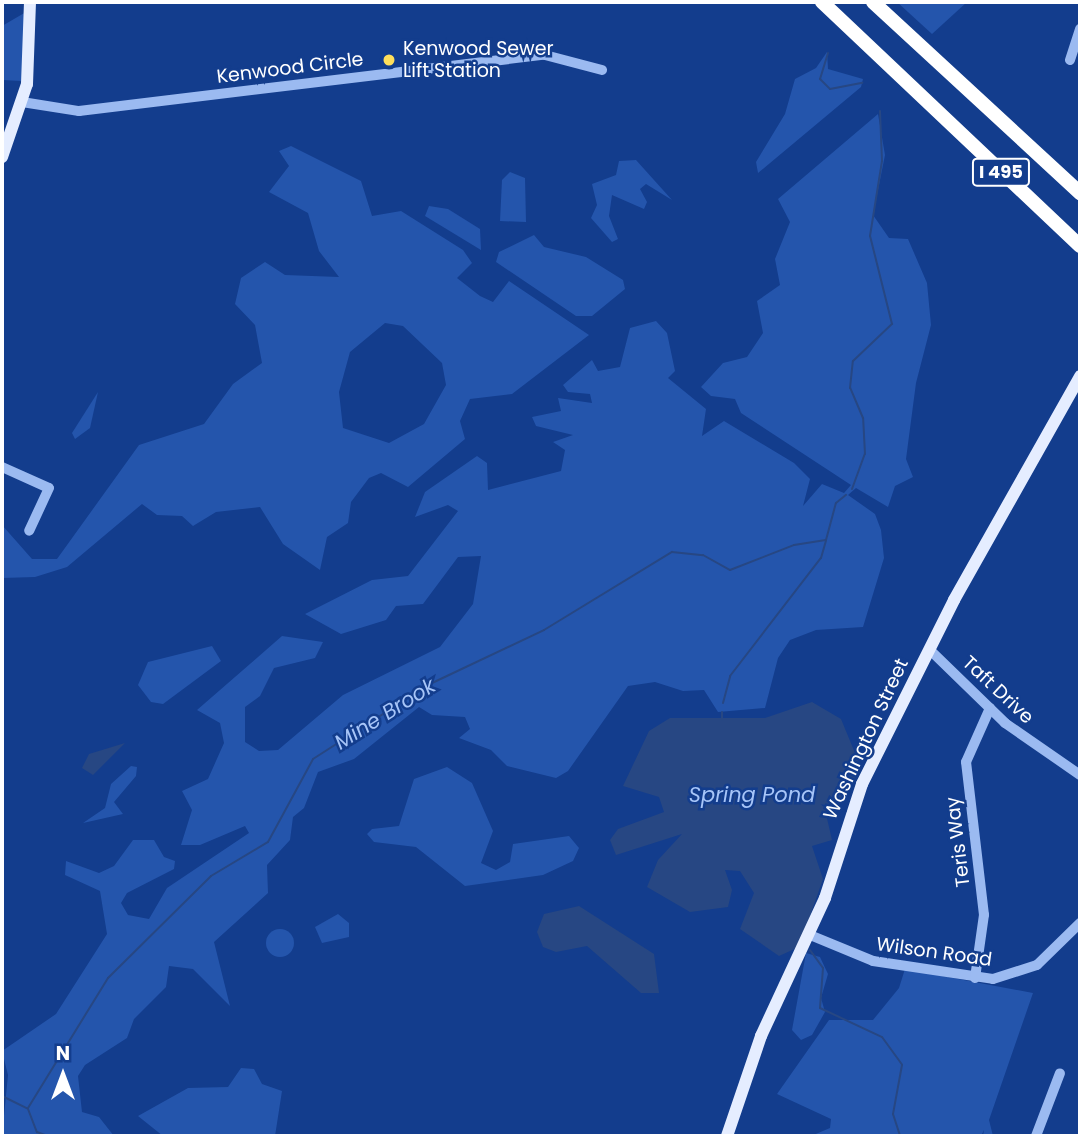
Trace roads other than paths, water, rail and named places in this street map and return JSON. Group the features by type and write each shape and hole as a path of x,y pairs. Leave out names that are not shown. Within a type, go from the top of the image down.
{"highway":[{"name":"I 495","path":"822,2 1080,246"},
{"name":"I 495","path":"873,2 1080,193"}],"main road":[{"path":"2,157 22,102 32,51 30,2"},
{"name":"Washington Street","path":"727,1136 761,1036 810,934 857,794 930,650 1080,376"}],"street":[{"path":"1070,60 1080,29"},
{"name":"Kenwood Circle","path":"22,102 79,111 551,55 602,70"},
{"path":"2,467 48,488 29,531"},
{"name":"Taft Drive","path":"930,650 990,708 1080,775"},
{"name":"Teris Way","path":"975,978 984,915 966,762 990,708"},
{"name":"Wilson Road","path":"810,934 864,959 975,978 1030,969 1080,923"},
{"path":"1036,1136 1060,1073"}],"water":[{"name":"Spring Pond","path":"812,702 841,719 860,765 851,788 826,814 832,840 812,846 823,879 799,947 779,956 740,929 754,893 740,871 725,870 732,890 728,907 690,912 647,887 658,860 682,834 616,855 610,840 618,829 664,812 659,797 623,786 649,731 670,718 765,718"},
{"path":"125,743 93,775 82,768 89,754"},
{"path":"579,906 654,954 659,993 641,993 587,946 556,952 543,947 537,932 544,914"}],"waterway":[{"name":"Mine Brook","path":"828,53 820,79 830,89 862,83"},
{"name":"Mine Brook","path":"852,489 865,454 863,418 850,388 853,361 892,324 870,236 882,161 880,111"},
{"name":"Mine Brook","path":"28,1108 108,978 211,876 268,842 313,759 430,684 544,630 672,552 703,555 730,570 794,545 826,540 836,503 846,495"},
{"path":"723,703 730,676 821,558 826,541"},
{"path":"722,712 722,720"},
{"path":"810,950 823,968 820,1008 882,1037 902,1065 893,1114 900,1136"},
{"path":"2,1096 27,1108"},
{"path":"28,1109 37,1132 48,1136"}],"place":[{"name":"Kenwood Sewer Lift Station","path":"389,60"}]}
